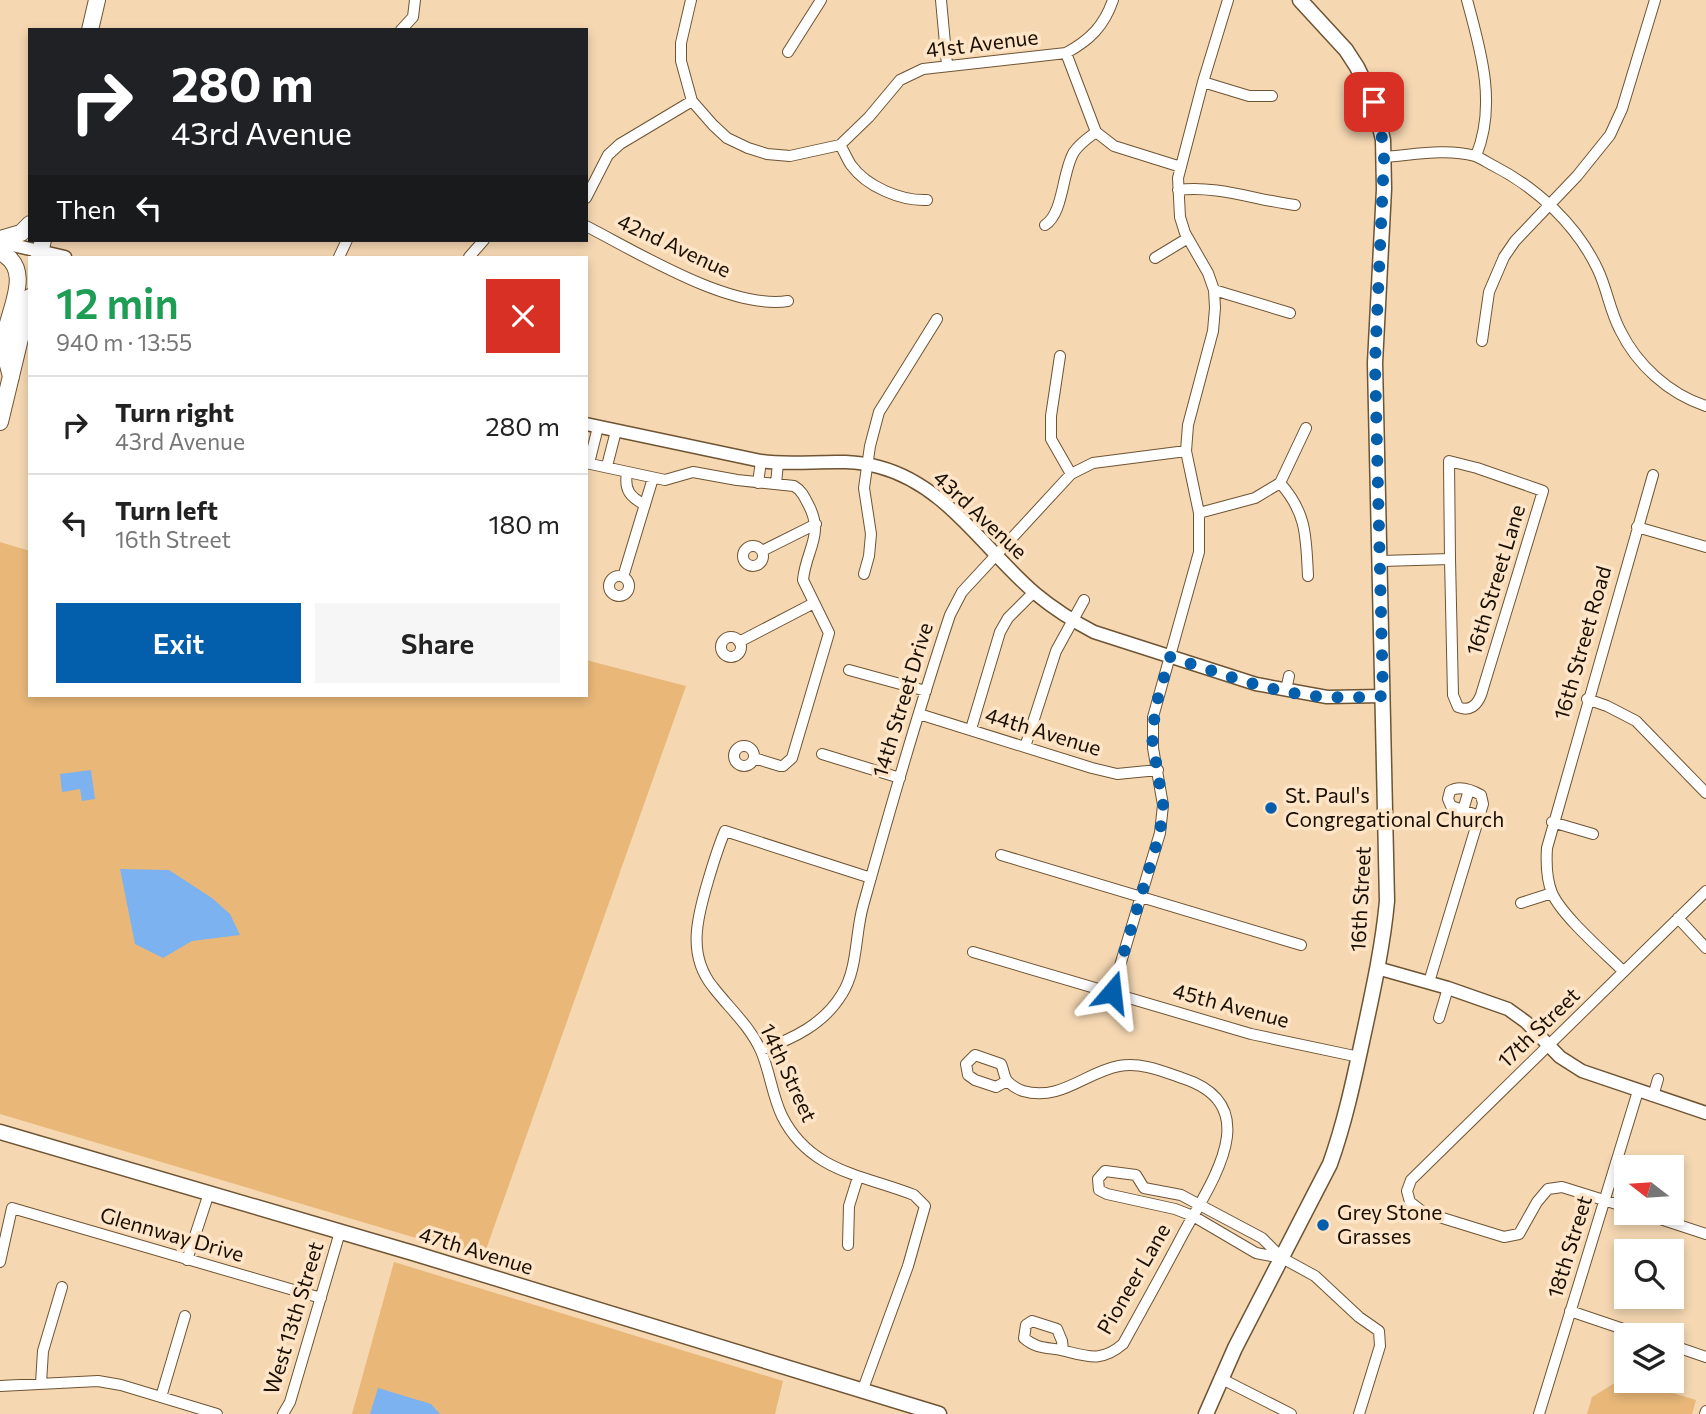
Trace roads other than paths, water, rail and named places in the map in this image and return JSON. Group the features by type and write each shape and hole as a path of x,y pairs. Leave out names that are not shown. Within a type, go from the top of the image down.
{"main road":[{"path":"90,28 97,0"},
{"name":"16th Street","path":"1206,1414 1220,1378 1330,1164 1339,1139 1377,968 1387,901 1375,363 1384,158 1380,120 1362,75 1346,50 1300,0"},
{"path":"0,241 21,233 28,226"},
{"path":"0,252 10,258 19,272 4,344 11,377"},
{"path":"0,422 28,306"},
{"name":"47th Avenue","path":"0,1132 939,1414"}],"street":[{"path":"403,28 413,16 415,0"},
{"path":"691,0 685,20 681,61 692,101 727,138 767,154 790,156 840,145 852,166 876,186 917,200 927,200"},
{"path":"788,52 821,0"},
{"path":"941,0 947,65"},
{"path":"1066,53 1085,43 1099,29 1113,0"},
{"path":"1112,992 1160,833 1163,815 1152,738 1153,717 1199,552 1199,513 1186,452 1188,425 1213,331 1214,290 1180,217 1178,190 1181,167 1203,82 1228,0"},
{"path":"1467,0 1481,51 1486,86 1487,106 1481,144 1476,156"},
{"path":"1482,341 1489,292 1504,257 1515,241 1594,156 1610,135 1622,109 1655,0"},
{"name":"41st Avenue","path":"840,145 869,117 900,80 923,69 1066,53 1096,132"},
{"path":"1203,82 1249,96 1272,96"},
{"path":"588,194 608,155 620,144 692,101"},
{"path":"1045,225 1055,214 1072,155 1096,132 1114,146 1181,167"},
{"path":"1384,158 1446,153 1476,156 1517,178 1550,205 1577,235 1597,267 1621,332 1641,363 1666,386 1706,406"},
{"path":"1178,190 1213,190 1295,205"},
{"name":"42nd Avenue","path":"588,227 705,284 764,302 788,301"},
{"path":"1154,258 1188,238"},
{"path":"0,241 62,256"},
{"path":"470,256 482,242"},
{"path":"1214,290 1290,313"},
{"path":"864,573 871,547 864,488 866,464 879,412 937,319"},
{"path":"1059,356 1051,416 1051,439 1071,474"},
{"path":"592,426 588,463 665,480 693,472 798,488 813,514 816,524 815,538 803,580 829,633 792,758 780,766 754,758"},
{"name":"43rd Avenue","path":"592,426 761,461 851,462 893,471 930,489 1034,592 1072,621 1117,641 1256,684 1327,697 1383,696"},
{"path":"1199,513 1255,498 1280,483 1306,428"},
{"path":"607,466 616,431"},
{"name":"14th Street Drive","path":"761,1050 803,1032 823,1018 844,993 851,971 861,912 900,778 950,615 962,592 1071,474 1093,463 1186,452"},
{"path":"758,483 761,461"},
{"name":"16th Street Lane","path":"1449,461 1543,491 1481,695 1478,703 1468,709 1458,707 1453,695 1450,559 1449,461"},
{"path":"776,484 778,463"},
{"path":"627,473 628,491 634,500 645,505"},
{"name":"16th Street Road","path":"1623,971 1561,907 1552,892 1546,867 1547,848 1552,822 1653,475"},
{"path":"623,577 653,478"},
{"path":"1280,483 1298,506 1303,520 1308,576"},
{"path":"762,551 816,524"},
{"path":"1637,527 1706,547"},
{"path":"1381,561 1450,559"},
{"path":"971,729 1000,632 1008,618 1034,592"},
{"path":"1025,747 1055,652 1084,600"},
{"path":"739,642 814,603"},
{"path":"849,670 926,691"},
{"path":"1286,690 1289,676"},
{"path":"1587,699 1636,721 1706,793"},
{"name":"44th Avenue","path":"919,714 1117,774 1158,770"},
{"path":"822,754 900,778"},
{"path":"1429,982 1479,816 1483,799 1478,793 1457,787 1449,795 1451,806 1479,816"},
{"path":"1463,810 1469,790"},
{"path":"1552,822 1593,834"},
{"name":"14th Street","path":"863,1389 908,1266 925,1206 914,1195 826,1164 789,1129 774,1098 761,1050 701,968 696,947 696,927 724,831 871,878"},
{"path":"1001,855 1301,945"},
{"name":"17th Street","path":"1604,1200 1562,1187 1548,1189 1537,1202 1519,1234 1504,1237 1423,1212 1410,1202 1407,1191 1411,1180 1706,891"},
{"path":"1521,903 1552,892"},
{"path":"1678,918 1706,948"},
{"name":"45th Avenue","path":"973,953 1251,1034 1359,1057"},
{"path":"1377,968 1429,982 1508,1009 1526,1022 1565,1062 1582,1071 1706,1113"},
{"path":"1439,1018 1448,988"},
{"name":"Pioneer Lane","path":"1007,1081 1030,1093 1051,1092 1063,1090 1117,1066 1133,1064 1198,1083 1220,1103 1228,1126 1226,1149 1199,1206 1123,1344 1105,1355 1096,1357 1082,1357 1062,1350"},
{"path":"1653,1096 1658,1079"},
{"name":"18th Street","path":"1539,1414 1638,1091"},
{"path":"1141,1202 1144,1188 1136,1175 1105,1171 1098,1179 1099,1190 1107,1194 1141,1202 1175,1209 1193,1216 1256,1253 1282,1258"},
{"path":"848,1245 849,1206 858,1177"},
{"path":"1144,1188 1181,1195 1262,1238 1282,1258 1315,1276 1359,1317 1379,1331 1380,1346 1359,1414"},
{"path":"187,1260 209,1193"},
{"path":"1604,1200 1614,1203"},
{"name":"Glennway Drive","path":"0,1262 12,1208 321,1298"},
{"path":"1679,1225 1706,1234"},
{"name":"West 13th Street","path":"283,1414 290,1402 340,1232"},
{"path":"41,1383 43,1351 62,1287"},
{"path":"1570,1311 1614,1326"},
{"path":"161,1397 185,1316"},
{"path":"1684,1349 1706,1357"},
{"path":"1220,1378 1291,1414"},
{"path":"0,1386 98,1381 217,1414"}],"water":[{"path":"91,770 95,799 82,801 80,789 62,792 60,774"},
{"path":"120,869 169,870 212,898 230,914 240,935 192,941 163,958 135,944"},
{"path":"378,1388 431,1404 440,1414 370,1414"}],"place":[{"name":"St. Paul's Congregational Church","path":"1271,808"},
{"name":"Grey Stone Grasses","path":"1323,1225"}]}
